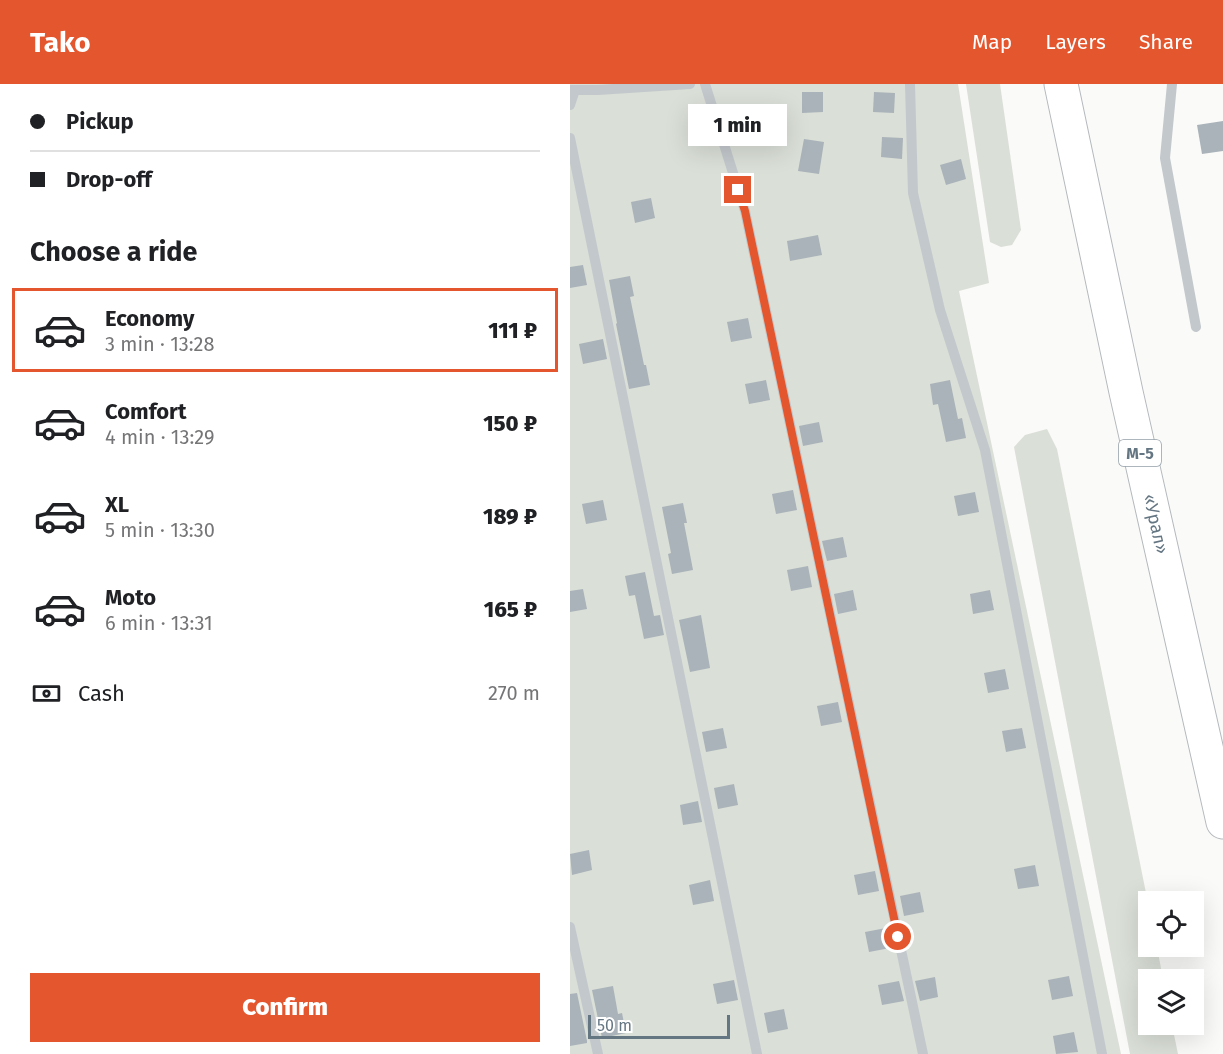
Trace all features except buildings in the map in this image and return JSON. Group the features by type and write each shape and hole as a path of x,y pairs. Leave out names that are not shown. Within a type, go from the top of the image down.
{"highway":[{"name":"«Урал»","path":"1061,84 1126,392 1223,822"},
{"name":"«Урал»","path":"1081,84 1144,387 1223,733"}],"lane":[{"path":"570,105 572,90 690,84"},
{"path":"705,84 745,211 923,1054"},
{"path":"910,84 913,193 940,310 985,450 1102,1054"},
{"path":"1172,84 1165,158 1196,327"},
{"path":"570,138 757,1054"},
{"path":"570,927 598,1054"}],"shaded area":[{"path":"570,84 958,84 989,283 959,291 1121,1054 570,1054"},
{"path":"966,84 1000,84 1021,230 1012,245 1001,247 990,242"},
{"path":"1047,429 1057,449 1146,891 1138,891 1138,957 1159,957 1161,969 1138,969 1138,1035 1174,1035 1178,1054 1130,1054 1014,447 1025,435"}],"route":[{"path":"738,190 745,211 898,937"}]}
